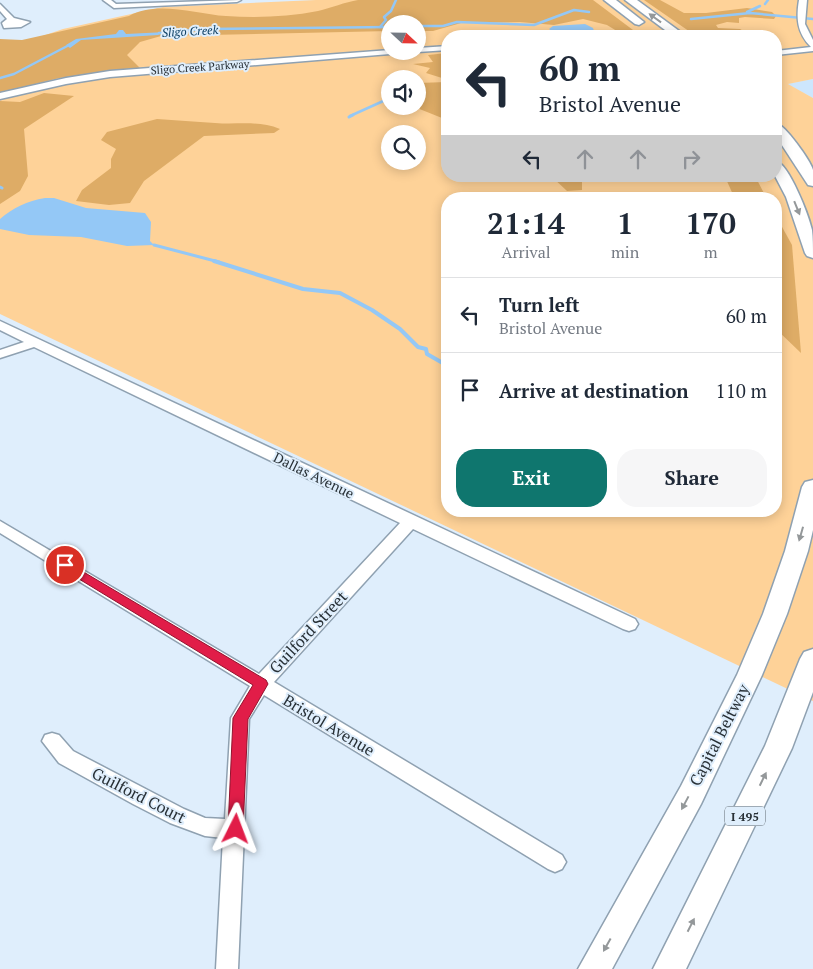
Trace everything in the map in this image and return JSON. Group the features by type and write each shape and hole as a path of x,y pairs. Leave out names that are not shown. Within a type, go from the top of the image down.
{"highway":[{"path":"609,0 649,30"},
{"path":"630,0 672,30"},
{"path":"782,134 792,147 813,182"},
{"path":"782,176 793,197 813,253"},
{"name":"Capital Beltway","path":"594,969 728,722 764,643 789,576 813,487"},
{"name":"I 495","path":"669,969 778,748 813,659"}],"street":[{"path":"107,0 122,14"},
{"path":"114,6 237,0"},
{"path":"803,0 801,17 804,33 813,45"},
{"path":"0,6 12,20"},
{"path":"426,49 441,48"},
{"path":"782,52 813,49"},
{"name":"Sligo Creek Parkway","path":"0,96 66,81 110,74 381,53"},
{"name":"Dallas Avenue","path":"0,324 630,624"},
{"path":"0,354 36,342"},
{"name":"Guilford Street","path":"227,969 236,829 240,718 261,684 411,521"},
{"name":"Bristol Avenue","path":"0,526 555,862"},
{"name":"Guilford Court","path":"52,741 66,757 176,816 205,827 236,829"}],"shaded area":[{"path":"316,0 813,0 813,79 788,84 813,98 813,701 0,314 0,48 13,46 63,29 163,7"},
{"path":"358,0 593,0 633,30 615,30 607,25 583,19 554,25 520,22 461,23 433,31 426,31 426,15 381,15 381,31 161,36 140,42 127,55 140,68 59,78 0,93 0,39 22,40 129,16 151,9 164,8 249,17 295,15"},
{"path":"644,0 660,0 684,13 706,13 747,8 772,12 776,16 774,19 745,17 739,18 739,23 727,22 716,25 718,28 742,30 687,30"},
{"path":"441,54 441,78 426,73 430,68 413,64 433,62 428,55"},
{"path":"813,79 813,98 787,84"},
{"path":"441,82 441,118 426,112 426,83"},
{"path":"44,93 74,96 24,129 28,176 20,191 0,204 0,101 20,102"},
{"path":"157,119 256,124 280,129 274,133 204,136 144,181 130,203 109,205 76,201 82,190 111,168 111,159 116,149 101,140 107,132"},
{"path":"557,182 582,182 582,190 567,191"},
{"path":"727,182 758,182 763,192 732,192"},
{"path":"782,227 792,245 801,353 782,335"}],"water":[{"path":"585,24 594,30 549,29 553,26"},
{"path":"119,30 123,30 126,34 166,32 158,35 81,40 70,48 66,45 76,39 116,34"},
{"path":"45,198 54,198 86,208 145,213 151,222 150,241 154,245 127,246 81,237 29,235 0,229 0,219 10,212 26,203"}],"waterway":[{"path":"380,27 386,20 384,17 391,11 396,0"},
{"path":"765,4 768,0"},
{"path":"747,12 760,6"},
{"name":"Sligo Creek","path":"426,26 443,26 457,22 534,25 574,10 589,12"},
{"path":"691,19 750,13 813,19"},
{"name":"Sligo Creek","path":"159,33 204,29 381,27"},
{"name":"Sligo Creek","path":"0,78 14,74 73,43"},
{"path":"350,116 381,102"},
{"path":"349,117 353,115"},
{"path":"154,245 219,262"},
{"path":"214,261 303,289 340,293 372,310 400,329 418,347 426,349 427,354 441,362"}],"route":[{"path":"65,565 261,684 240,718 236,829"}]}
